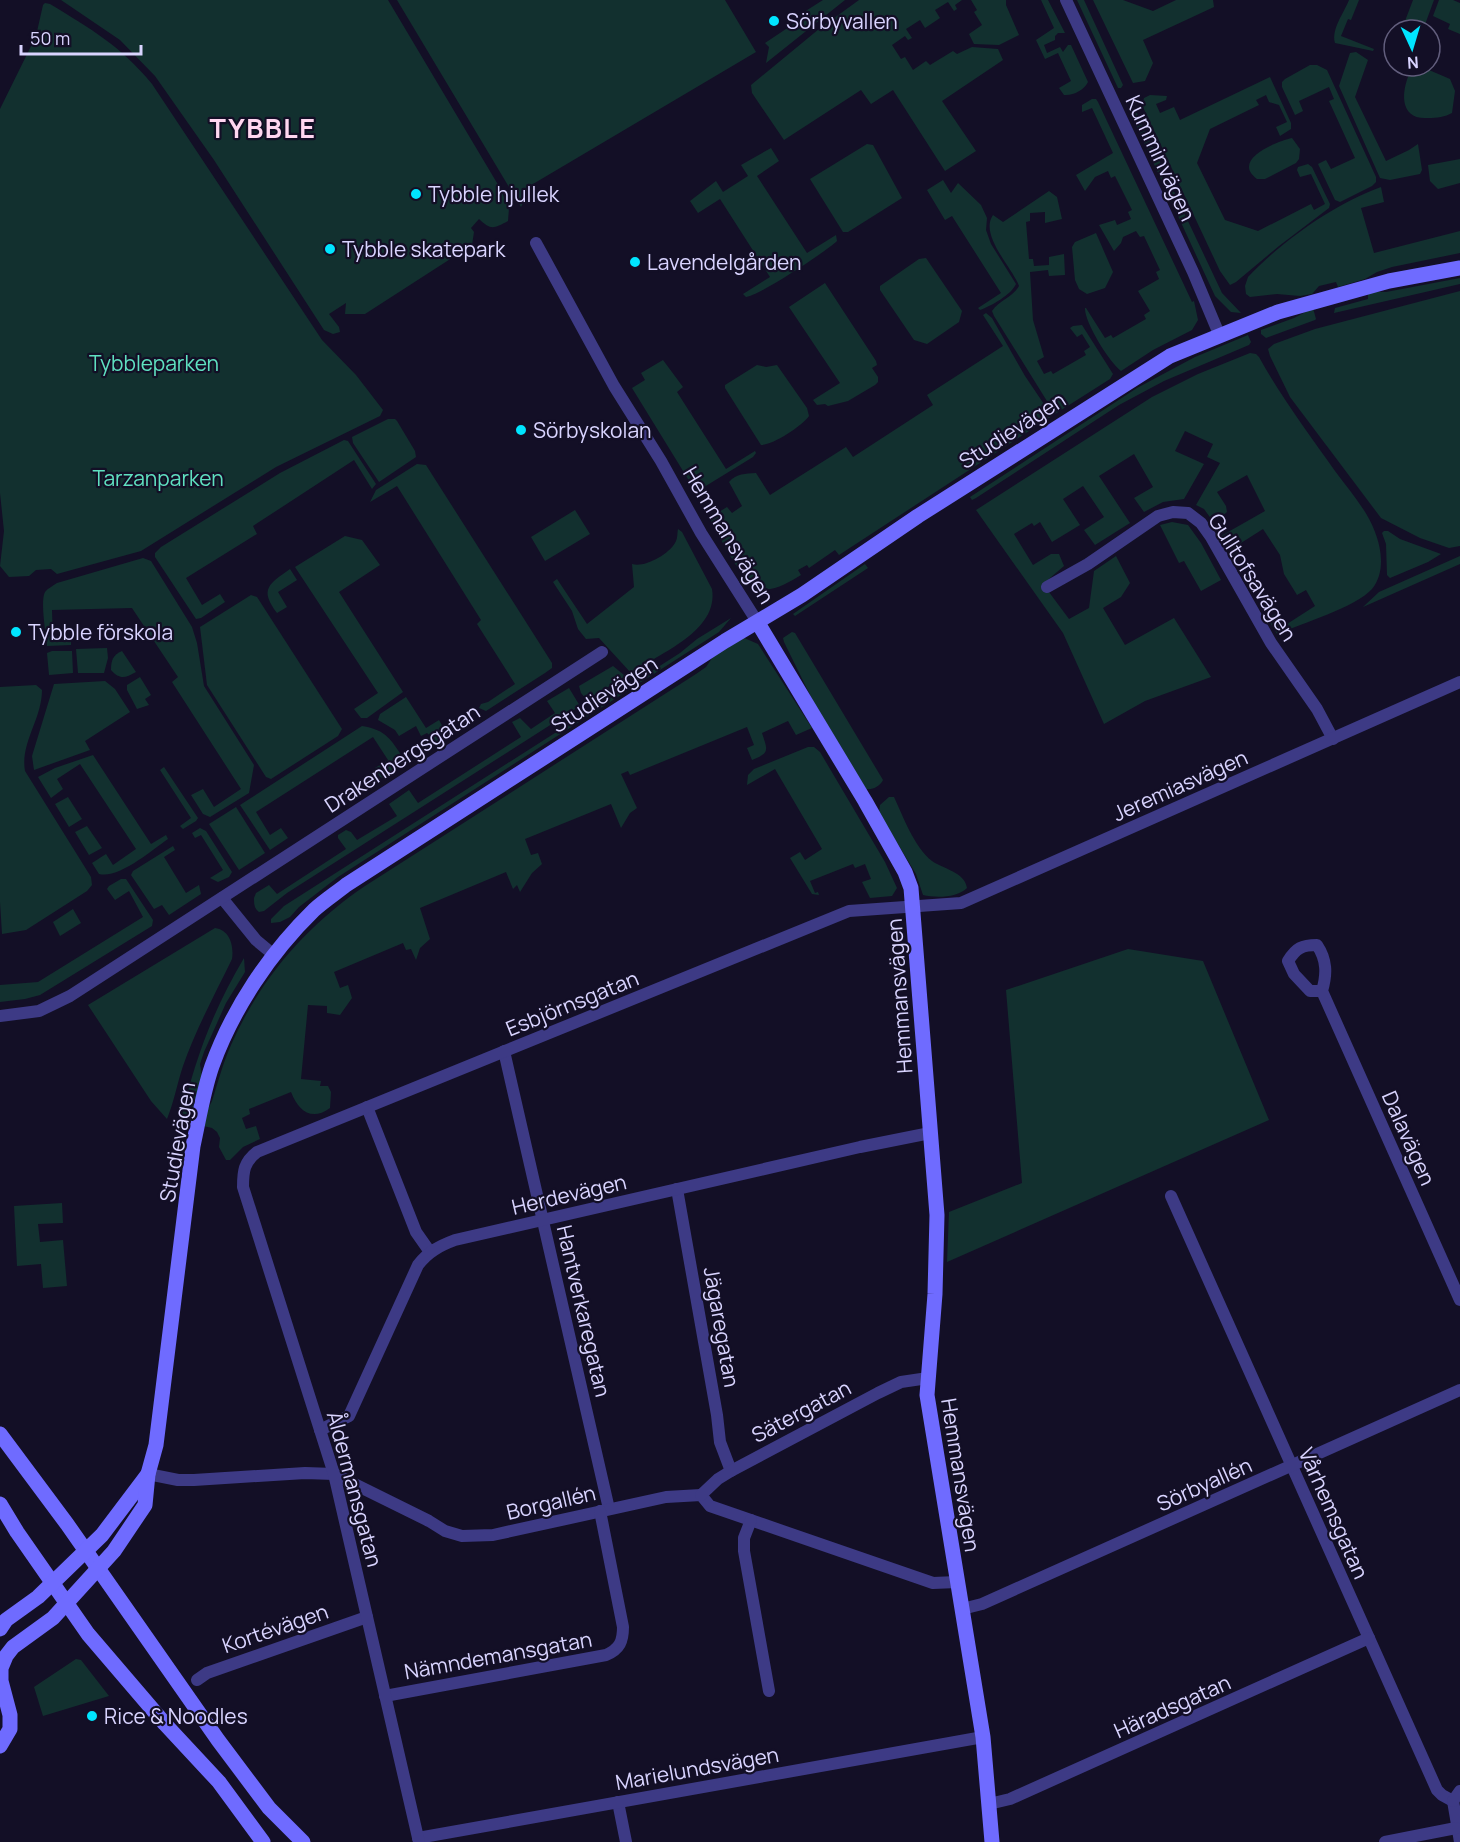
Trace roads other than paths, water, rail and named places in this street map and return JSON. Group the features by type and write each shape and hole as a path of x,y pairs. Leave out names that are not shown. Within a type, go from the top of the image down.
{"street":[{"name":"Kumminvägen","path":"1066,0 1193,272 1219,334"},
{"name":"Hemmansvägen","path":"536,243 614,386 865,801 905,872 911,888 937,1226 935,1294 927,1395 983,1737 992,1842"},
{"name":"Studievägen","path":"0,1667 14,1647 53,1618 98,1569 114,1551 145,1505 148,1474 156,1445 193,1146 202,1100 226,1034 241,1005 274,956 316,908 346,885 725,641 811,589 918,516 1122,384 1170,356 1219,334 1278,312 1351,290 1460,267"},
{"name":"Gulltofsavägen","path":"1047,587 1088,564 1158,516 1173,512 1188,513 1201,523 1211,537 1270,643 1317,709 1333,738"},
{"name":"Drakenbergsgatan","path":"0,1016 39,1011 70,996 602,652"},
{"name":"Jeremiasvägen","path":"913,907 961,903 1460,682"},
{"path":"222,898 256,940 274,956"},
{"name":"Esbjörnsgatan","path":"251,1156 849,911 913,907"},
{"name":"Dalavägen","path":"1322,991 1460,1300"},
{"name":"Hantverkaregatan","path":"504,1052 543,1220 604,1510"},
{"path":"367,1107 416,1232 430,1252"},
{"name":"Herdevägen","path":"320,1430 349,1416 418,1265 430,1252 441,1245 860,1147 930,1133"},
{"name":"Åldermansgatan","path":"251,1156 245,1163 243,1187 334,1474 418,1840"},
{"name":"Jägaregatan","path":"677,1189 720,1442 731,1471"},
{"name":"Vårhemsgatan","path":"1171,1196 1437,1790 1456,1796 1456,1828 1460,1842"},
{"name":"Sätergatan","path":"701,1495 718,1479 731,1471 878,1393 901,1382 928,1378"},
{"name":"Sörbyallén","path":"962,1609 982,1604 1460,1390"},
{"path":"0,1434 98,1569 188,1699 262,1799 303,1842"},
{"name":"Borgallén","path":"148,1474 178,1480 305,1473 334,1474 445,1531 462,1536 493,1535 666,1497 701,1495"},
{"name":"Studievägen","path":"2,1624 38,1597 102,1535 148,1474"},
{"path":"701,1495 710,1506 933,1583 957,1582"},
{"path":"0,1503 17,1532 102,1651 219,1782 263,1842"},
{"name":"Nämndemansgatan","path":"385,1696 615,1652 620,1645 622,1627 604,1510"},
{"path":"751,1520 744,1538 744,1551 769,1691"},
{"name":"Kortévägen","path":"197,1680 207,1673 367,1617"},
{"name":"Häradsgatan","path":"989,1804 1010,1799 1369,1638"},
{"path":"0,1667 1,1681 10,1715 10,1730 0,1743"},
{"name":"Marielundsvägen","path":"418,1840 983,1737"},
{"path":"618,1802 626,1842"},
{"path":"1385,1842 1456,1828"}],"place":[{"name":"Sörbyvallen","path":"774,21"},
{"name":"Tybble hjullek","path":"416,194"},
{"name":"Tybble skatepark","path":"330,249"},
{"name":"Lavendelgården","path":"635,262"},
{"name":"Sörbyskolan","path":"521,430"},
{"name":"Tybble förskola","path":"16,632"},
{"name":"Rice & Noodles","path":"92,1716"}],"district":[{"name":"TYBBLE","path":"263,127"}],"park label":[{"name":"Tybbleparken","path":"154,363"},
{"name":"Tarzanparken","path":"158,478"}]}
